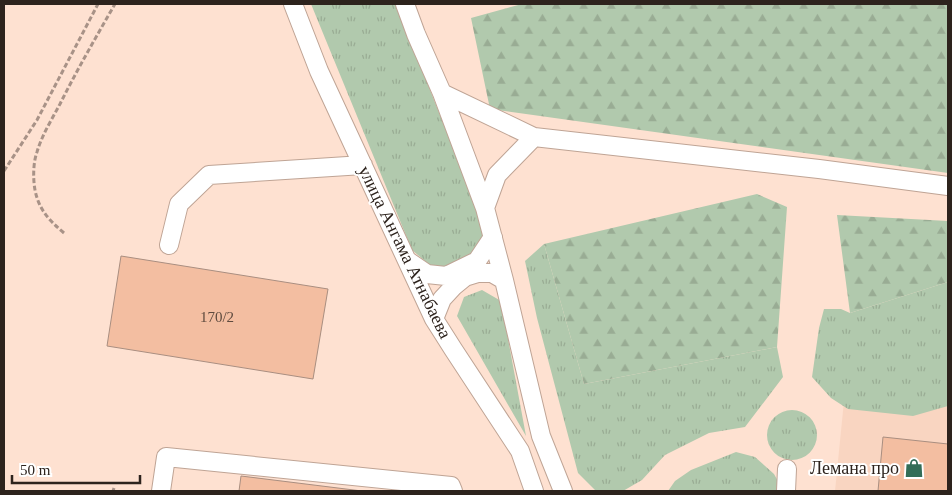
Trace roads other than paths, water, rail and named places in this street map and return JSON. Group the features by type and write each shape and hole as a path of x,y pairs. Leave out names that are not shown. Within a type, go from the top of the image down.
{"street":[{"name":"улица Ангама Атнабаева","path":"293,4 319,71 434,319 520,451 534,491"},
{"path":"405,4 442,93 485,208 541,436 563,491"},
{"path":"442,93 534,137 819,169 948,186"},
{"path":"485,208 496,175 534,137"},
{"path":"169,245 179,204 209,175 363,165"},
{"path":"407,260 426,274 446,276 477,261 493,237"},
{"path":"434,319 442,299 465,277 478,273 492,273 504,280"},
{"path":"161,491 166,457 451,486 453,491"},
{"path":"786,491 787,469"}],"place":[{"name":"Лемана про","path":"914,468"}]}
